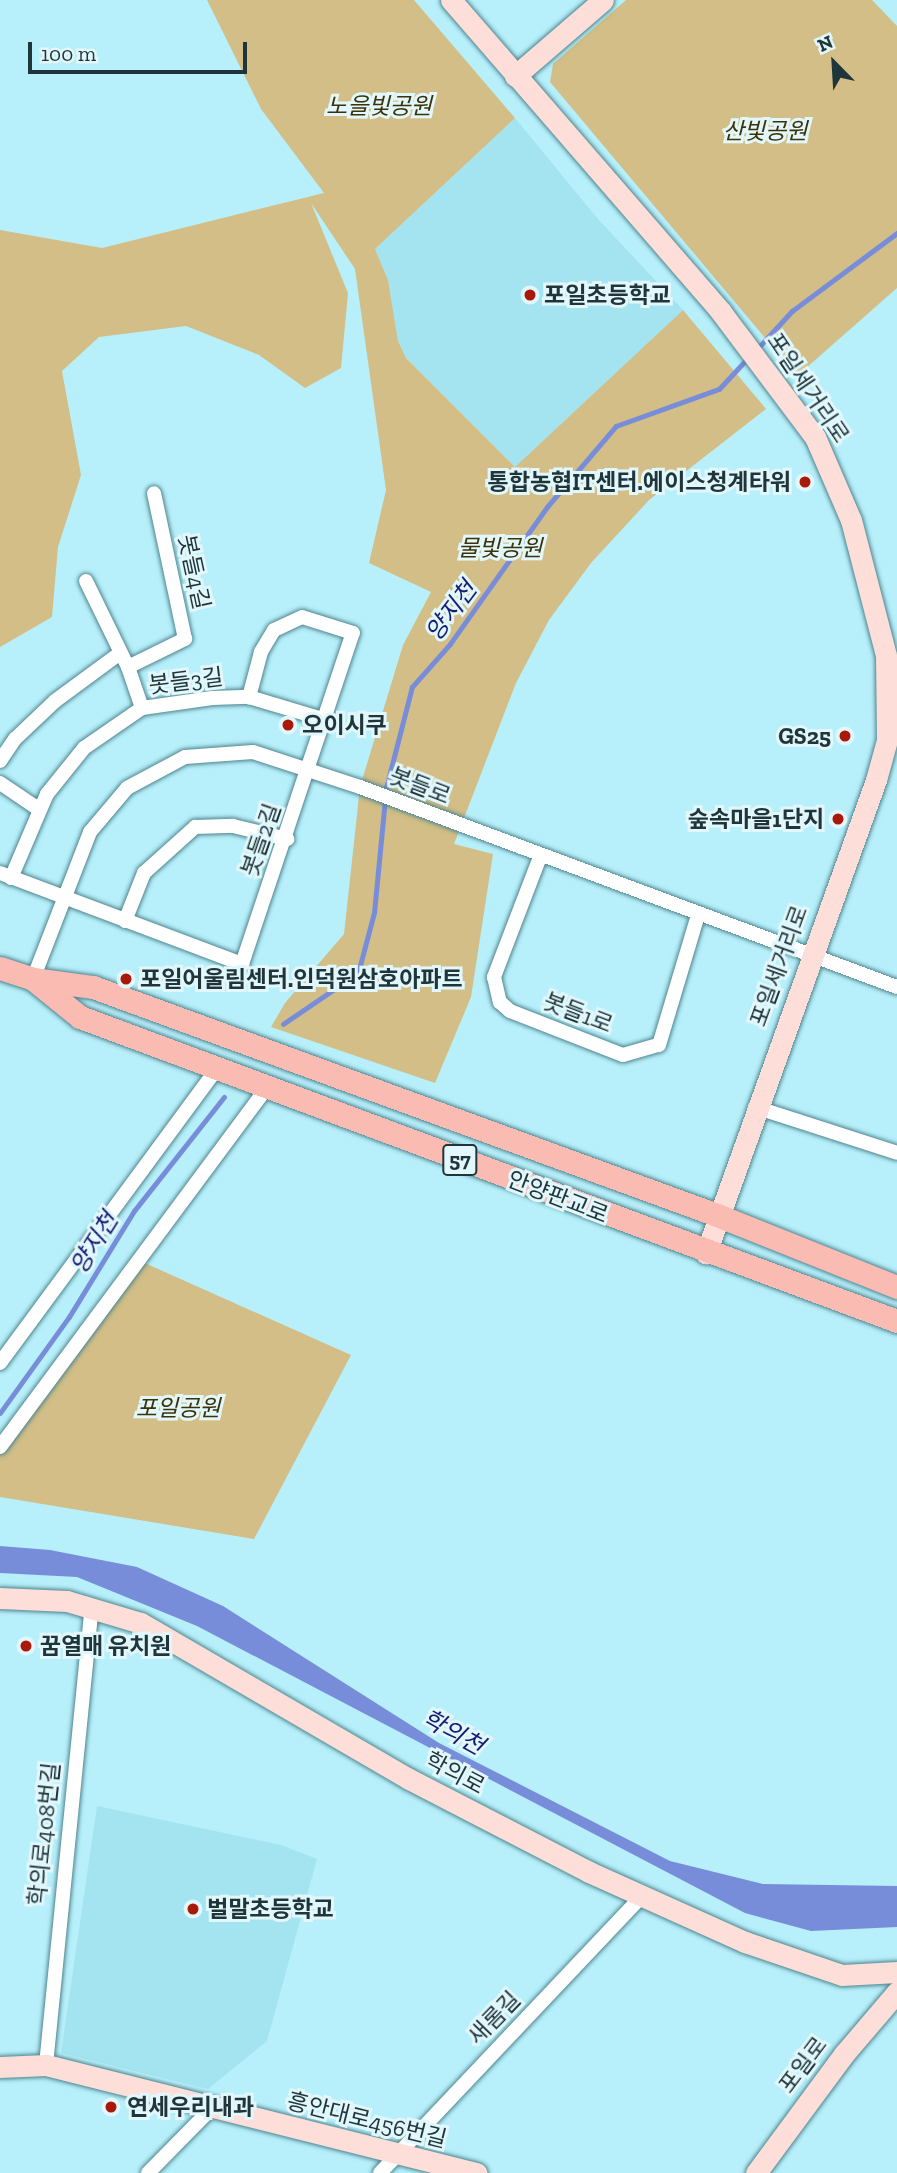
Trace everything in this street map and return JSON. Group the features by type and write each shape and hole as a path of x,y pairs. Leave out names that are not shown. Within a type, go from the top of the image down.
{"main road":[{"name":"안양판교로","path":"0,968 33,979 93,988 717,1215 897,1287"},
{"name":"안양판교로","path":"33,979 80,1017 897,1321"}],"street":[{"name":"포일세거리로","path":"451,0 753,352 815,437 851,520 886,654 892,707 887,740 876,780 755,1107 706,1252"},
{"path":"515,76 603,0"},
{"name":"봇들4길","path":"128,667 185,639 154,493"},
{"path":"86,582 119,654 128,667 142,708"},
{"name":"봇들2길","path":"6,875 242,964 287,839 353,633 302,617 274,630 261,652 249,697"},
{"path":"0,761 15,739 55,701 119,654"},
{"name":"봇들3길","path":"6,875 40,810 84,748 142,708 249,697 326,720"},
{"name":"봇들로","path":"33,979 90,832 127,788 185,757 253,752 376,793 540,857 698,915 812,953 897,987"},
{"path":"0,783 40,810"},
{"path":"125,921 144,873 195,827 233,827 287,839"},
{"name":"봇들1로","path":"540,857 494,977 500,1002 510,1011 623,1055 659,1045 698,915"},
{"path":"0,1363 217,1069"},
{"path":"0,1447 267,1088"},
{"path":"755,1107 897,1153"},
{"name":"학의로","path":"0,1598 67,1601 141,1623 409,1779 642,1896 744,1942 842,1975 897,1972"},
{"name":"학의로408번길","path":"46,2065 92,1608"},
{"name":"새롬길","path":"380,2173 395,2154 642,1896"},
{"name":"포일로","path":"756,2173 844,2054 897,1992"},
{"name":"흥안대로456번길","path":"0,2067 46,2065 211,2109 477,2173"},
{"path":"148,2173 211,2109"}],"shaded area":[{"name":"포일초등학교","path":"515,118 598,219 683,310 515,467 406,358 398,341 388,280 375,249"},
{"name":"벌말초등학교","path":"97,1806 281,1845 317,1859 267,2041 208,2089 61,2053"}],"green space":[{"path":"207,0 414,0 515,118 375,249 388,280 398,341 406,358 515,467 683,310 766,409 649,500 591,563 549,620 516,683 454,844 493,854 471,997 435,1083 271,1027 285,1003 344,934 360,787 403,645 431,592 369,563 386,490 355,269 311,203 348,293 341,368 305,388 259,355 186,326 99,337 62,371 81,475 58,547 52,617 0,647 0,230 102,248 324,193 261,109"},
{"name":"산빛공원","path":"626,0 872,0 897,26 897,288 797,376 550,82 553,64"},
{"name":"포일공원","path":"138,1260 351,1355 254,1539 0,1497 0,1454"}],"water":[{"name":"학의천","path":"0,1546 50,1550 137,1567 223,1606 439,1743 670,1861 763,1884 897,1886 897,1927 811,1931 745,1913 197,1626 77,1577 0,1573"}],"waterway":[{"name":"양지천","path":"758,348 792,311 897,233"},
{"name":"양지천","path":"283,1024 358,973 374,913 386,788 412,687 450,644 547,507 616,426 719,389 747,359"},
{"name":"양지천","path":"0,1413 69,1317 134,1211 224,1097"}],"place":[{"name":"포일초등학교","path":"530,295"},
{"name":"통합농협IT센터.에이스청계타워","path":"805,482"},
{"name":"오이시쿠","path":"288,725"},
{"name":"GS25","path":"845,736"},
{"name":"숲속마을1단지","path":"838,819"},
{"name":"포일어울림센터.인덕원삼호아파트","path":"126,979"},
{"name":"꿈열매 유치원","path":"26,1646"},
{"name":"벌말초등학교","path":"193,1909"},
{"name":"연세우리내과","path":"111,2107"}],"park label":[{"name":"노을빛공원","path":"379,106"},
{"name":"물빛공원","path":"500,548"}]}
